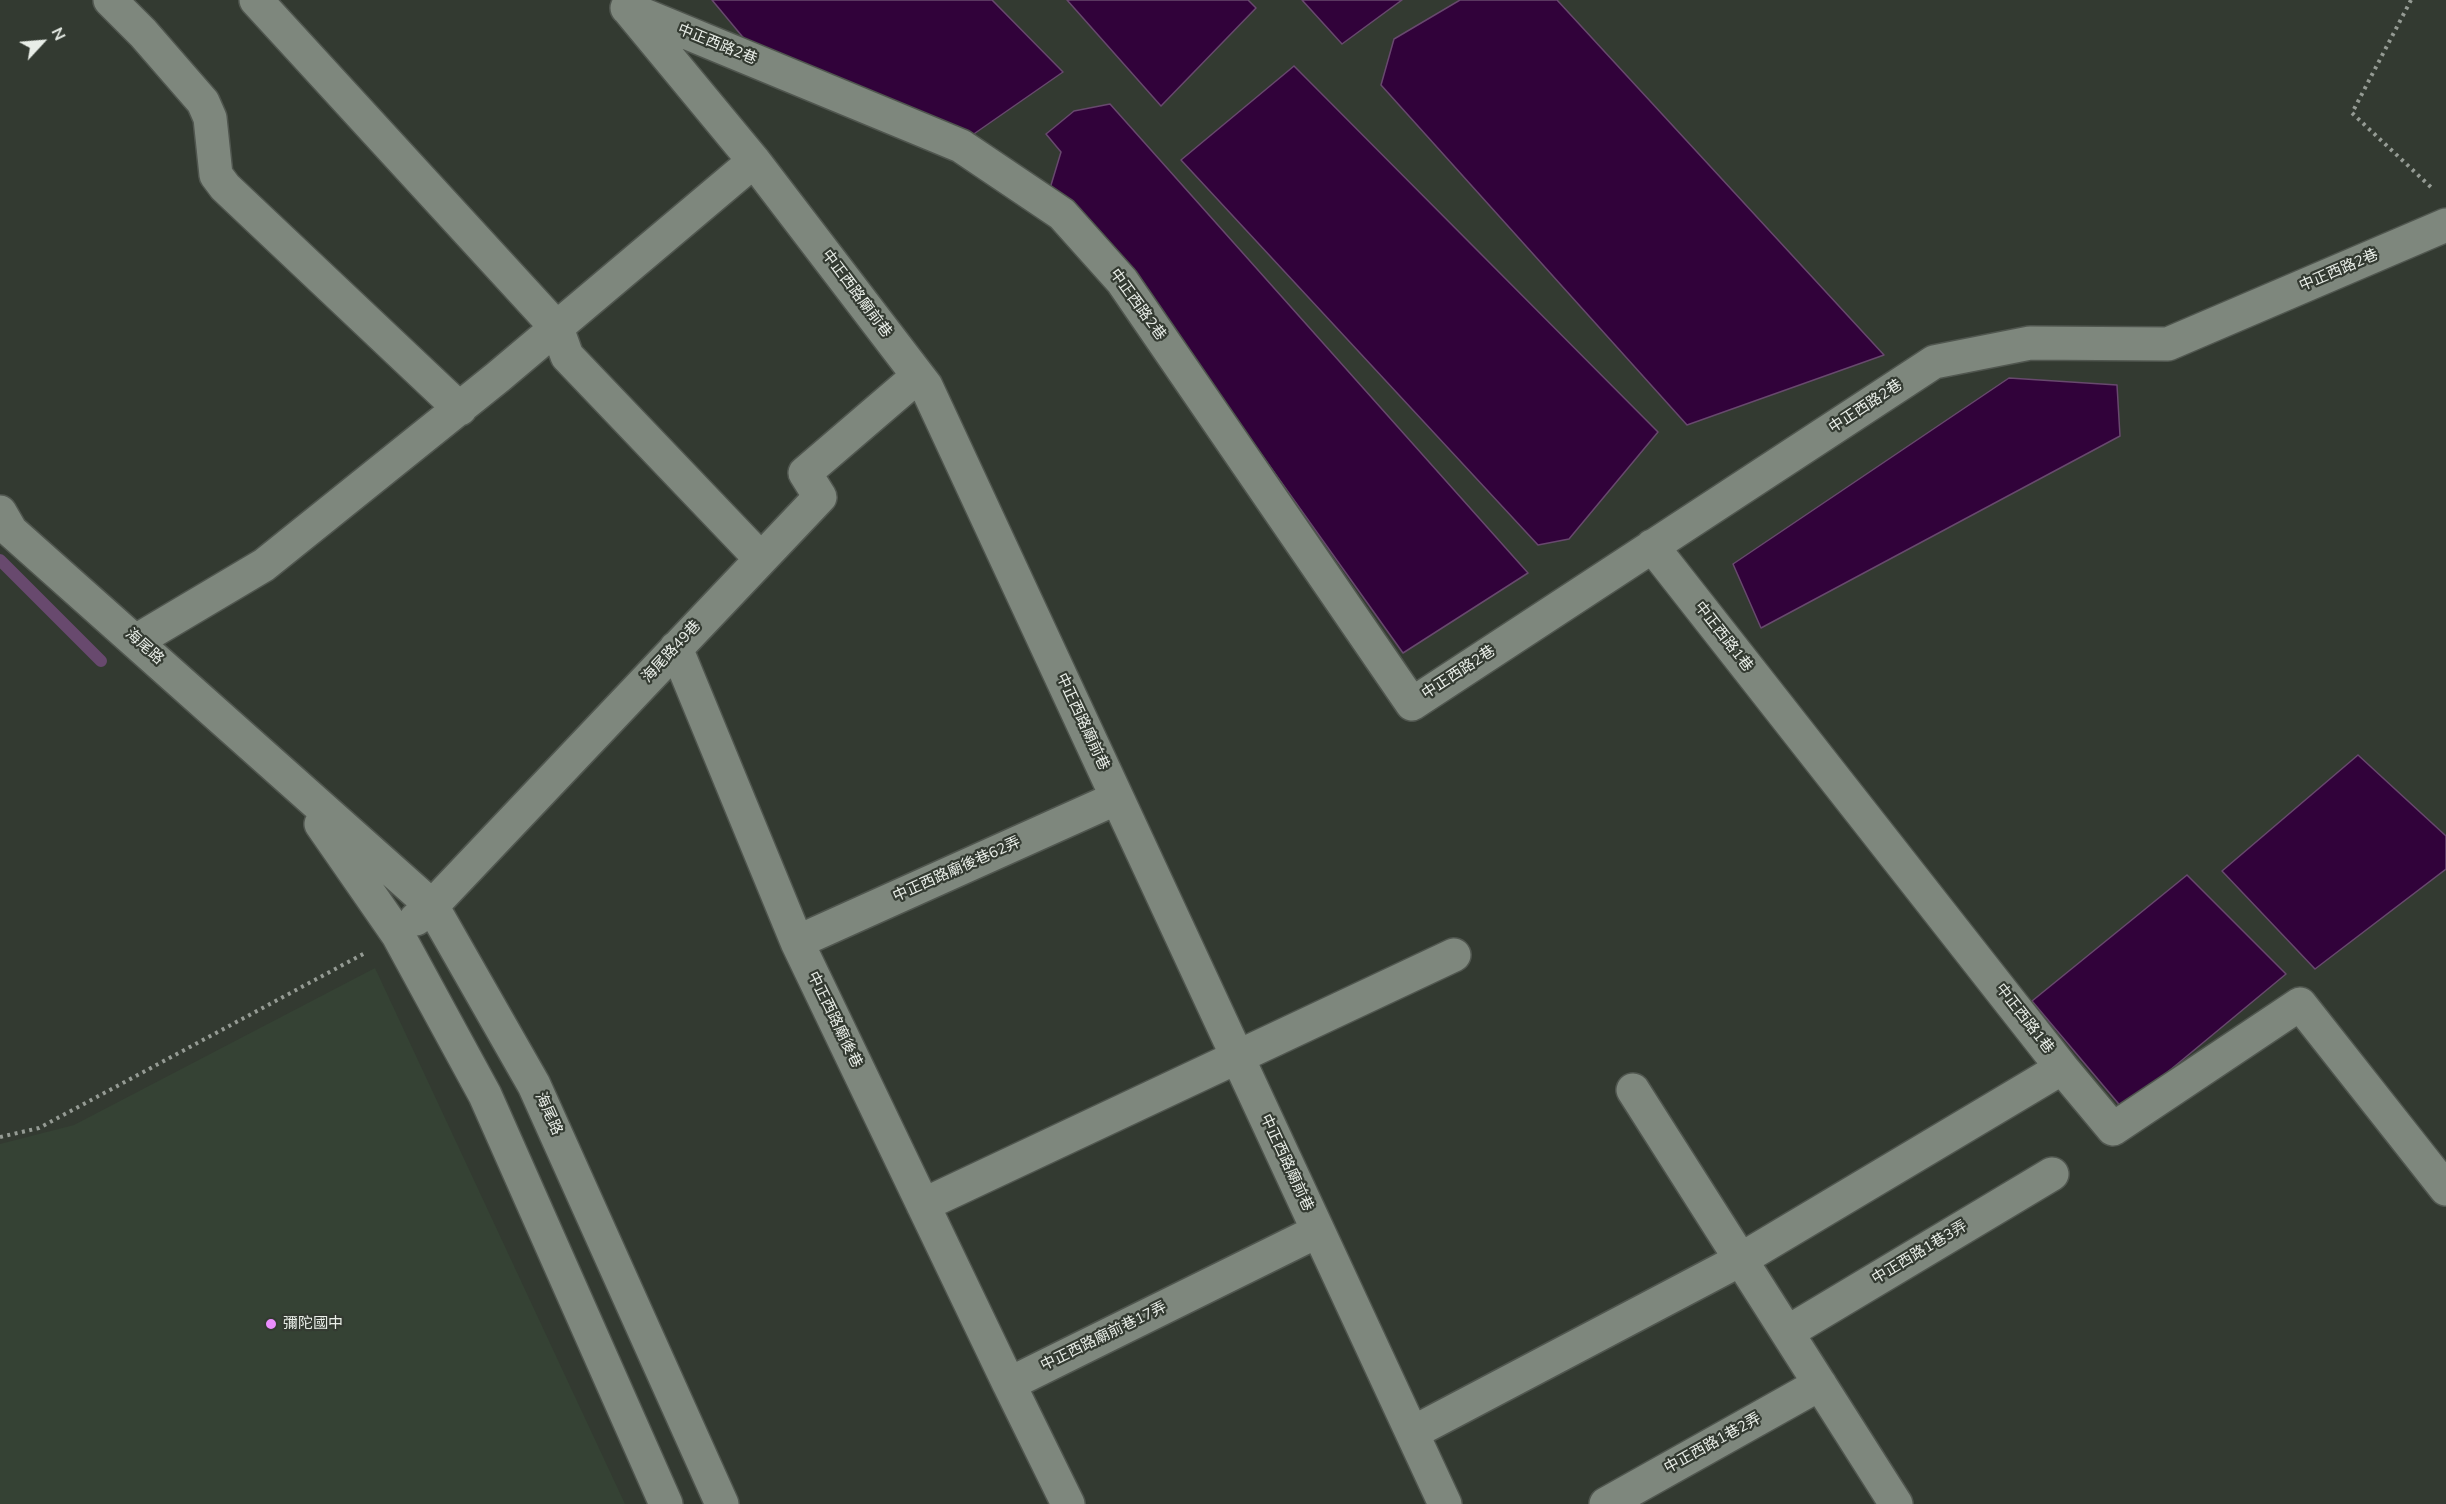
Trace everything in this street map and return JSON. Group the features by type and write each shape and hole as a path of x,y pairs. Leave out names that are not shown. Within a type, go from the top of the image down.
{"street":[{"path":"110,0 143,33 203,102 210,118 216,175 225,187 459,409"},
{"path":"256,0 557,328 567,356 760,558"},
{"name":"中正西路廟前巷","path":"624,4 754,161 926,386 1445,1504"},
{"name":"中正西路2巷","path":"624,4 961,146 1062,214 1122,281 1412,704 1934,362 2030,343 2168,344 2446,225"},
{"path":"136,641 264,565 459,409 754,161"},
{"name":"海尾路49巷","path":"398,935 432,906 820,497 805,473 918,376"},
{"name":"海尾路","path":"0,512 12,531 432,906 534,1085 723,1504"},
{"name":"中正西路1巷","path":"1652,546 2062,1068 2113,1129 2300,1004 2446,1188"},
{"name":"中正西路廟後巷","path":"676,648 797,942 1009,1384"},
{"name":"海尾路","path":"291,780 398,935 485,1095 666,1504"},
{"name":"中正西路廟後巷62弄","path":"797,942 1117,798"},
{"path":"923,1204 1454,955"},
{"path":"1412,1433 1740,1260 2062,1068"},
{"path":"1633,1090 1896,1504"},
{"name":"中正西路1巷3弄","path":"1788,1332 2052,1174"},
{"name":"中正西路廟前巷17弄","path":"1009,1384 1318,1231"},
{"path":"1009,1384 1068,1504"},
{"name":"中正西路1巷2弄","path":"1606,1504 1820,1384"}],"path":[{"path":"2411,0 2352,112 2438,192"},
{"path":"0,1137 39,1128 398,935"}],"shaded area":[{"path":"712,0 992,0 1063,72 968,138 766,65"},
{"path":"1067,0 1248,0 1256,8 1161,106"},
{"path":"1302,0 1402,0 1342,44"},
{"path":"1460,0 1557,0 1884,355 1687,425 1381,85 1394,39"},
{"path":"1294,66 1658,432 1569,539 1538,545 1181,160"},
{"path":"1110,104 1528,573 1403,653 1162,315 1048,195 1061,152 1046,134 1074,111"},
{"path":"2009,378 2117,385 2120,436 1761,628 1733,564"},
{"path":"2358,755 2446,836 2446,869 2315,969 2222,871"},
{"path":"2187,875 2286,974 2123,1109 2032,1001"},
{"name":"彌陀國中","path":"375,968 625,1504 0,1504 0,1144 74,1125"}],"waterway":[{"path":"0,560 101,661"}],"place":[{"name":"彌陀國中","path":"271,1324"}]}
